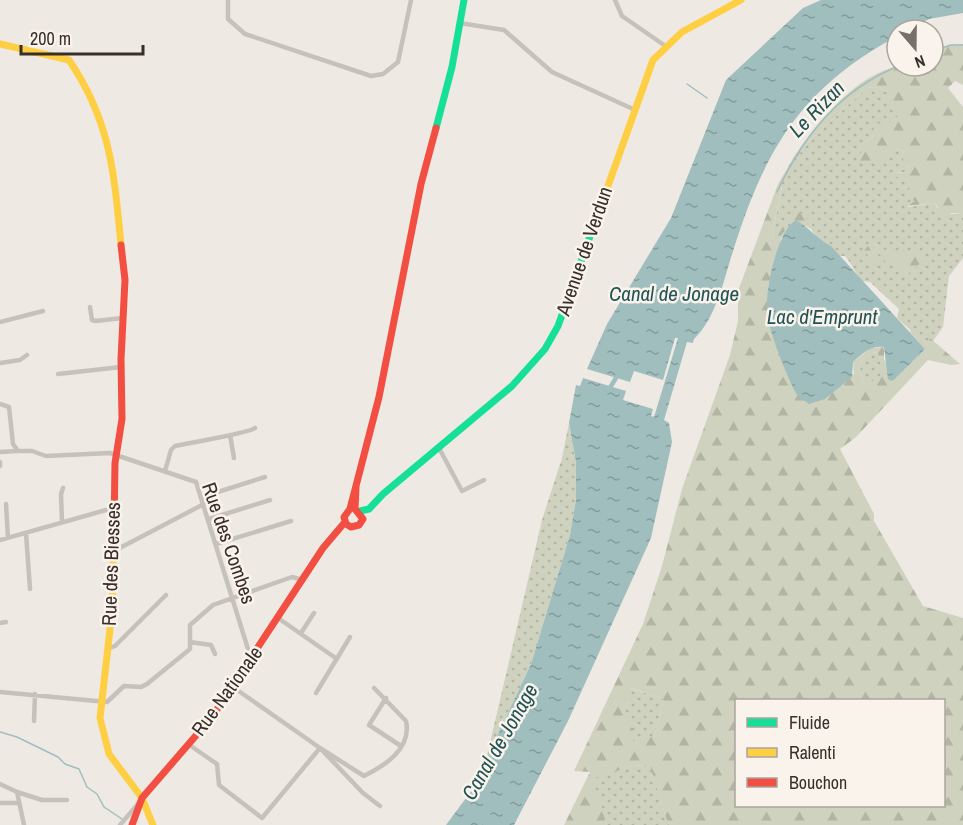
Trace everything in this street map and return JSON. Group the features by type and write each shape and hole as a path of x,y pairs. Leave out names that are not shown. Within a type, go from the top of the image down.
{"main road":[{"path":"347,524 345,515 357,512 356,488 379,398 421,184 452,67 464,0"},
{"name":"Avenue de Verdun","path":"347,524 357,526 357,512 369,510 530,368 552,338 647,71 664,45 682,31 741,0"},
{"name":"Rue des Biesses","path":"0,44 69,60 86,85 105,129 115,183 124,280 122,425 116,455 113,508 112,611 100,702 102,730 108,754 141,800 153,825"},
{"name":"Rue Nationale","path":"132,825 141,800 233,687 331,537 347,524"}],"street":[{"path":"228,0 228,19 245,34 371,76 383,74 398,62 411,0"},
{"path":"615,0 622,16 664,45"},
{"path":"459,23 504,30 552,72 633,110"},
{"path":"90,307 92,320 122,318"},
{"path":"0,322 43,311"},
{"path":"0,363 20,360 27,356"},
{"path":"58,374 121,367"},
{"path":"0,404 9,407 13,444 18,451"},
{"path":"165,471 171,450 175,446 251,432 255,428"},
{"path":"230,435 234,458"},
{"path":"439,448 462,491 484,480"},
{"name":"Rue des Combes","path":"0,452 32,451 46,456 116,455 192,479 202,497 248,649 254,655"},
{"path":"202,497 265,477"},
{"path":"62,522 60,494 63,488"},
{"path":"209,519 270,500"},
{"path":"6,504 8,538"},
{"path":"114,551 204,504"},
{"path":"0,540 113,508"},
{"path":"216,544 291,521"},
{"path":"26,533 30,589"},
{"path":"0,692 107,702 124,686 141,687 147,684 190,649 190,625 213,605 292,577 305,577"},
{"path":"107,649 115,646 166,595"},
{"path":"301,633 314,613"},
{"path":"278,618 337,658"},
{"path":"316,693 350,637"},
{"path":"189,642 211,645 215,654"},
{"path":"233,687 339,759 341,764 364,776 390,761 406,734 406,722 386,698 374,688"},
{"path":"34,721 35,694"},
{"path":"386,698 369,725 400,746"},
{"path":"188,744 217,764 219,785 262,818 320,748"},
{"path":"320,748 380,806"},
{"path":"0,784 42,800 67,800"},
{"path":"17,792 24,825"},
{"name":"Rue Nationale","path":"120,825 141,800"},
{"path":"0,803 19,803"}],"green space":[{"path":"963,44 963,85 955,81 948,88 963,107 963,214 951,213 948,217 941,218 942,214 937,213 938,207 934,203 907,206 915,201 906,197 910,187 908,179 896,177 893,181 886,179 892,173 909,172 902,157 903,151 896,149 891,155 882,155 881,160 869,164 860,162 857,155 863,151 863,144 875,135 873,127 883,121 885,127 898,116 891,107 887,92 874,87 867,88 809,141 797,157 795,155 827,114 868,78 885,71 885,78 945,78 945,47"},
{"path":"874,87 888,92 899,116 863,144 882,155 896,149 903,151 909,172 892,173 908,179 916,201 907,207 934,203 942,214 963,214 963,258 949,276 943,327 933,341 930,338 927,345 897,318 899,309 870,282 862,281 845,256 840,256 817,237 811,229 812,223 774,241 772,235 782,187 778,184 795,155 797,157 809,141 867,88"},
{"path":"778,184 782,186 772,235 774,240 787,216 795,211 803,214 812,223 811,229 796,220 787,225 781,236 771,332 799,396 854,374 853,362 871,348 884,347 884,359 895,379 925,349 910,332 912,329 927,345 930,338 960,364 951,365 928,360 855,438 840,449 874,514 874,521 923,606 963,618 963,825 669,825 650,765 633,766 591,779 601,802 606,825 564,825 590,772 574,771 643,624 662,566 682,489 730,355 738,321 738,291","holes":["871,352 878,353 883,374 867,385 863,382 859,363","631,688 664,699 654,738 647,735 640,746 633,741 635,734 622,710 630,701"]},
{"path":"868,246 894,250 895,258 904,249 906,254 922,253 925,259 906,276 898,268 899,265 885,262 884,255 879,254 876,260 877,268 863,262 863,258 868,256 864,251"},
{"path":"871,352 878,353 884,374 867,385 863,382 859,363"},
{"path":"569,423 576,462 576,498 570,535 531,664 486,760 542,520 562,458"},
{"path":"630,688 664,699 654,738 640,746 633,741 622,710 630,701"},
{"path":"651,765 669,825 606,825 590,778 633,766"}],"water":[{"path":"821,0 963,0 963,13 935,18 885,18 885,43 836,77 812,99 775,150 746,212 709,320 693,343 687,342 664,420 669,423 672,442 651,538 568,721 514,825 446,825 472,790 531,664 570,535 576,499 576,462 569,423 576,385 580,386 583,378 626,391 623,400 653,409 651,416 654,417 678,338 675,338 663,380 634,371 630,382 587,369 607,324 671,218 726,80 803,8"},
{"name":"Lac d'Emprunt","path":"796,220 831,246 925,349 895,379 891,381 888,379 884,347 875,347 853,362 852,377 825,399 809,404 798,396 780,356 767,313 770,276 778,248 789,226"}],"waterway":[{"name":"Le Rizan","path":"945,47 963,45"},
{"name":"Le Rizan","path":"777,192 799,152 825,117 858,88 885,72"},
{"path":"687,84 707,98"},
{"name":"Canal de Jonage","path":"608,391 619,373"},
{"path":"0,732 17,737 58,757 65,764 79,769 87,787 97,794 104,807 122,819"}],"traffic: fast":[{"path":"436,128 452,67 464,0"},
{"path":"360,511 369,509 383,494 512,386 545,349 558,326 604,197"}],"traffic: slow":[{"path":"604,197 653,60 682,32 741,0"},
{"path":"0,44 69,60 83,83 94,105 108,149 113,171 121,245"},
{"path":"114,530 112,611 100,718 109,754 142,798 153,825"}],"traffic: jam":[{"path":"356,487 355,509 363,519 359,525 351,527 346,524 344,517 350,509 379,397 421,184 436,128"},
{"path":"114,530 115,463 122,419 121,359 125,280 121,245"},
{"path":"132,825 142,798 212,717 323,548 345,522"}]}
